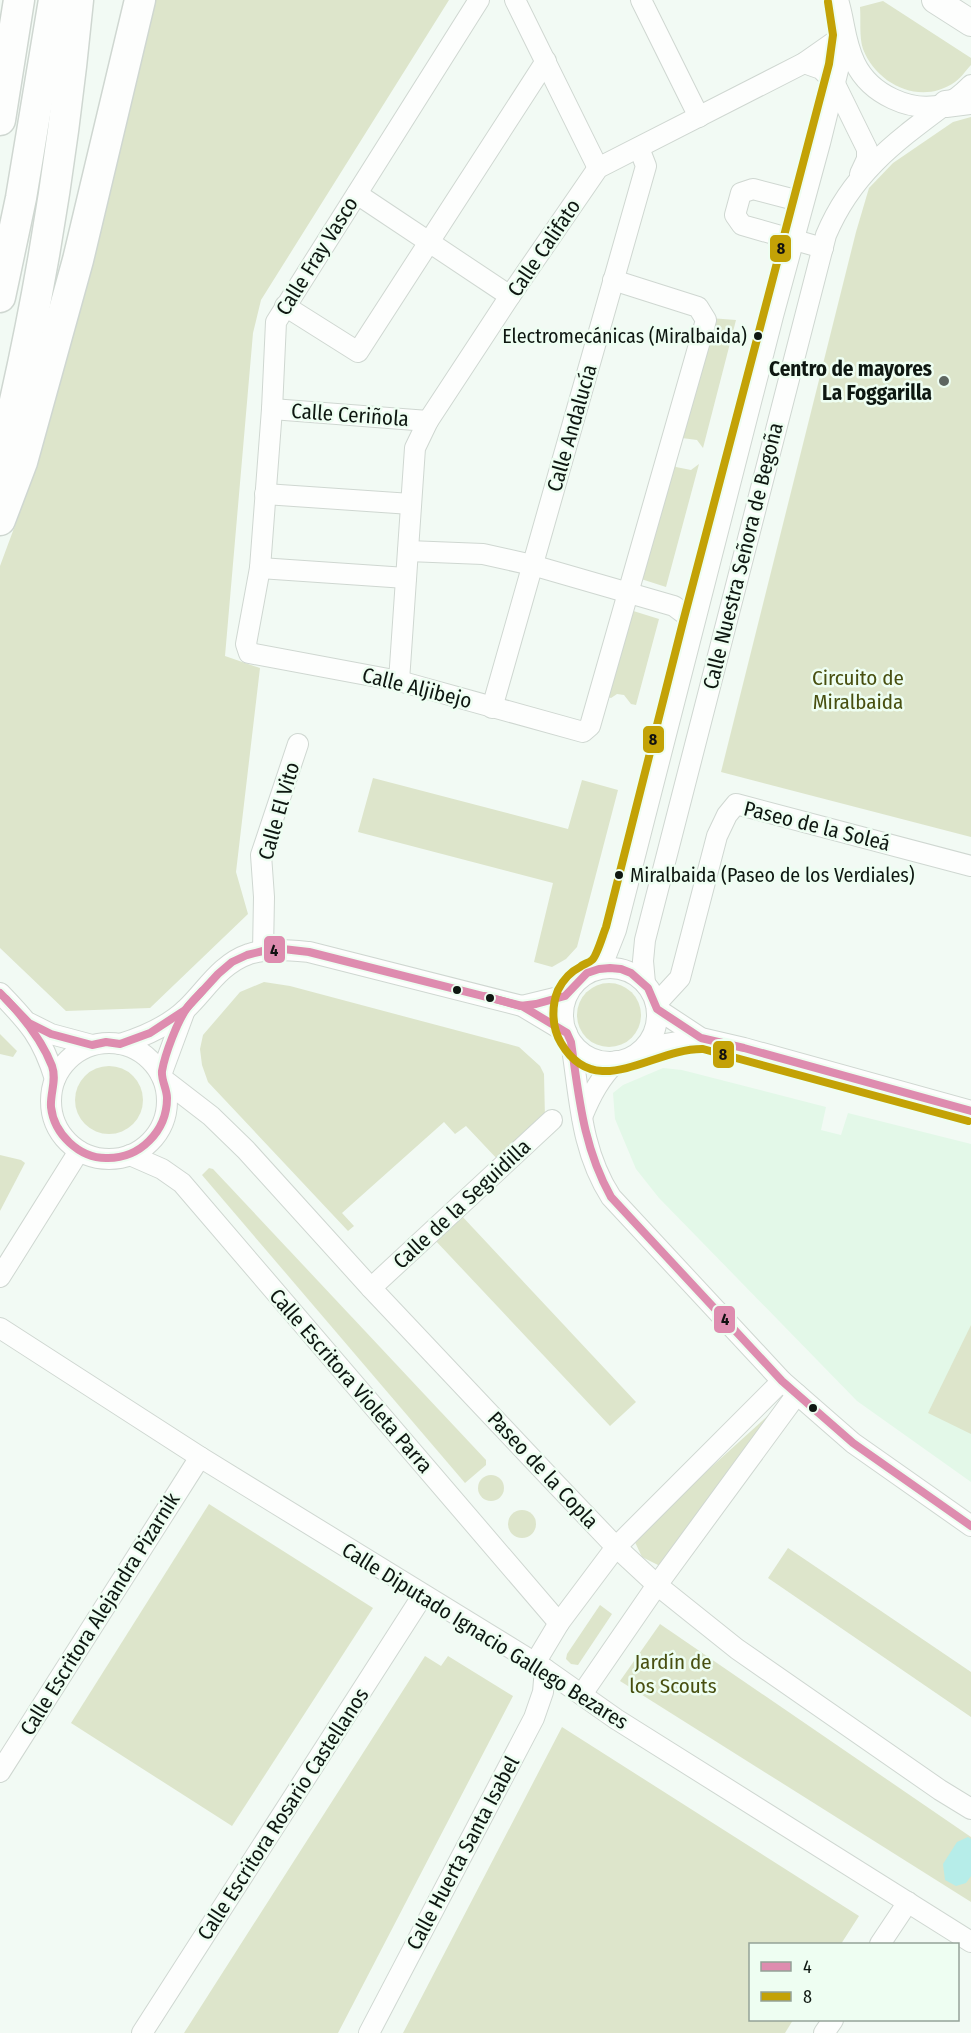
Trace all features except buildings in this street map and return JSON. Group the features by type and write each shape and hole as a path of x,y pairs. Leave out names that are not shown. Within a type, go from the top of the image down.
{"highway":[{"path":"0,120 19,0"},
{"path":"0,297 21,198 54,0"},
{"path":"0,464 14,411 52,207 78,0"},
{"path":"0,520 22,462 75,271 140,0"}],"main road":[{"path":"935,0 971,23"},
{"path":"946,104 971,101"}],"street":[{"name":"Calle Fray Vasco","path":"249,653 246,644 260,568 276,322 479,0"},
{"path":"515,0 598,168"},
{"path":"641,0 699,117"},
{"path":"837,2 844,35 862,75 886,96 912,105 923,107 946,104"},
{"name":"Calle Califato","path":"399,681 415,448 428,421 598,168 804,63 844,35"},
{"name":"Calle Nuestra Señora de Begoña","path":"601,968 615,930 820,143 844,35"},
{"path":"285,306 358,352 546,61"},
{"path":"804,63 820,69 834,82 863,139 867,149 867,159 855,183"},
{"name":"Calle Nuestra Señora de Begoña","path":"645,983 643,961 645,940 823,248 833,219 855,183 885,150 971,86"},
{"path":"820,143 834,131 844,129 855,132 863,139"},
{"name":"Calle Andalucía","path":"492,708 646,166 639,148"},
{"path":"803,202 753,189 741,193 735,215 742,225 823,248"},
{"path":"357,194 510,296"},
{"path":"613,280 698,307 706,320 628,592"},
{"name":"Calle Ceriñola","path":"272,409 428,421"},
{"path":"265,494 411,504"},
{"path":"408,551 483,554 532,565 674,606 694,621"},
{"path":"260,568 406,578"},
{"name":"Calle Aljibejo","path":"249,653 399,681 583,732 590,726 628,592"},
{"name":"Calle El Vito","path":"263,951 264,897 261,855 298,744"},
{"name":"Paseo de la Soleá","path":"656,1007 680,978 717,837 727,814 736,804 971,866"},
{"path":"120,1044 150,1033 185,1010 232,962 247,955 283,949 309,952 522,1006 569,1038 580,1051 591,1058 604,1061 617,1061 664,1044 701,1038"},
{"path":"639,1052 650,1040 656,1026 656,1007 645,983 632,973 617,968 601,968 575,983 567,995 563,1021 569,1038 582,1118 592,1161 611,1197 782,1381 853,1443 971,1526"},
{"path":"0,993 29,1023 42,1044 55,1079"},
{"path":"522,1006 567,995"},
{"path":"656,1007 701,1038 971,1111"},
{"path":"162,1077 185,1010"},
{"path":"29,1023 51,1034 92,1045"},
{"path":"106,1042 120,1044 144,1055 154,1064 162,1077 167,1101 163,1124 149,1142 130,1155 113,1159 96,1157 79,1151 66,1140 57,1127 52,1111 51,1095 55,1079 64,1064 76,1052 106,1042"},
{"path":"582,1118 590,1096 604,1074 617,1061"},
{"name":"Paseo de la Copla","path":"162,1077 211,1116 246,1150 371,1288 616,1547 657,1585 737,1649 940,1790 971,1809"},
{"name":"Calle de la Seguidilla","path":"371,1288 552,1119"},
{"path":"0,1277 79,1151"},
{"name":"Calle Escritora Violeta Parra","path":"130,1155 162,1169 182,1183 560,1623"},
{"name":"Calle Diputado Ignacio Gallego Bezares","path":"0,1328 200,1457 540,1666 616,1719 971,1942"},
{"name":"Calle Huerta Santa Isabel","path":"369,2033 534,1718 543,1692 540,1666 560,1623 616,1547 782,1381"},
{"path":"582,1694 657,1585 797,1394"},
{"name":"Calle Escritora Alejandra Pizarnik","path":"0,1772 200,1457"},
{"name":"Calle Escritora Rosario Castellanos","path":"142,2033 423,1595"},
{"path":"881,1943 908,1902"}],"shaded area":[{"path":"663,1068 682,1070 826,1107 821,1130 841,1135 848,1113 971,1144 971,1482 857,1401 659,1198 636,1169 615,1119 613,1093 623,1085"}],"green space":[{"path":"154,0 449,0 261,300 253,333 225,656 260,668 236,872 248,914 150,1008 66,1011 0,948 0,566 33,477 88,275"},
{"path":"883,1 971,58 971,65 955,82 942,89 928,92 915,92 889,82 870,62 863,49 861,34 860,7"},
{"name":"Circuito de Miralbaida","path":"971,117 971,837 721,772 869,188 893,163 953,122"},
{"path":"710,318 736,320 703,448 697,440 682,438"},
{"path":"670,459 676,467 691,470 699,464 666,587 638,578"},
{"path":"627,609 659,619 636,705 631,704 624,695 617,694 611,698 604,696"},
{"path":"373,778 568,829 582,780 618,790 577,947 566,959 552,967 534,962 553,883 358,832"},
{"path":"264,982 290,986 519,1047 540,1066 544,1074 545,1119 500,1162 466,1126 455,1134 444,1122 342,1213 354,1226 348,1231 208,1082 202,1065 200,1049 203,1035 240,992"},
{"path":"603,983 615,983 632,992 639,1003 641,1015 639,1027 632,1038 615,1047 603,1047 591,1042 582,1033 577,1021 577,1009 582,997 591,988"},
{"path":"0,1034 17,1051 13,1057 0,1054"},
{"path":"102,1066 116,1066 128,1071 138,1081 143,1100 138,1119 128,1129 116,1134 102,1134 90,1129 80,1119 75,1107 75,1093 80,1081 90,1071"},
{"path":"0,1155 25,1163 0,1211"},
{"path":"209,1168 213,1169 486,1460 486,1465 465,1483 202,1175"},
{"path":"460,1214 636,1402 610,1426 434,1239"},
{"path":"971,1325 971,1434 928,1413"},
{"path":"772,1412 662,1567 642,1557 633,1538"},
{"path":"491,1475 500,1479 504,1488 500,1497 491,1501 482,1497 478,1488 482,1479"},
{"path":"209,1504 373,1608 232,1826 71,1723"},
{"path":"522,1510 532,1514 536,1524 532,1534 522,1538 512,1534 508,1524 512,1514"},
{"path":"788,1548 971,1672 971,1717 768,1578"},
{"path":"600,1605 612,1614 578,1665 571,1664 566,1659 567,1654"},
{"name":"Jardín de los Scouts","path":"660,1624 971,1837 971,1902 620,1681"},
{"path":"425,1656 441,1666 448,1656 513,1696 338,2033 184,2033"},
{"path":"562,1727 859,1916 842,1943 749,1943 749,2021 792,2021 785,2033 403,2033"}],"water":[{"path":"968,1837 971,1839 971,1876 966,1883 956,1886 945,1880 943,1864 957,1842"}],"transit line":[{"name":"8","path":"828,2 833,35 829,64 606,927 594,958 570,974 558,990 554,1003 554,1024 561,1043 575,1060 591,1069 608,1071 626,1068 684,1051 703,1049 968,1121"},
{"name":"4","path":"0,993 29,1023 51,1034 92,1045 106,1042 120,1044 150,1033 185,1010 232,962 247,955 283,949 309,952 522,1006 567,1033 571,1042 588,1140 611,1197 782,1381 853,1443 971,1526"},
{"name":"4","path":"485,996 520,1006 536,1004 565,996 587,973 599,969 621,969 631,973 648,988 657,1009 701,1038 971,1111"},
{"name":"4","path":"6,999 32,1030 52,1066 54,1076 51,1107 57,1126 70,1143 78,1149 86,1154 106,1158 130,1154 149,1141 157,1132 166,1110 167,1095 162,1074 166,1056 183,1014 202,991"}],"place":[{"name":"Electromecánicas (Miralbaida)","path":"758,336"},
{"name":"Centro de mayores La Foggarilla","path":"944,381"},
{"name":"Miralbaida (Paseo de los Verdiales)","path":"619,875"}]}
